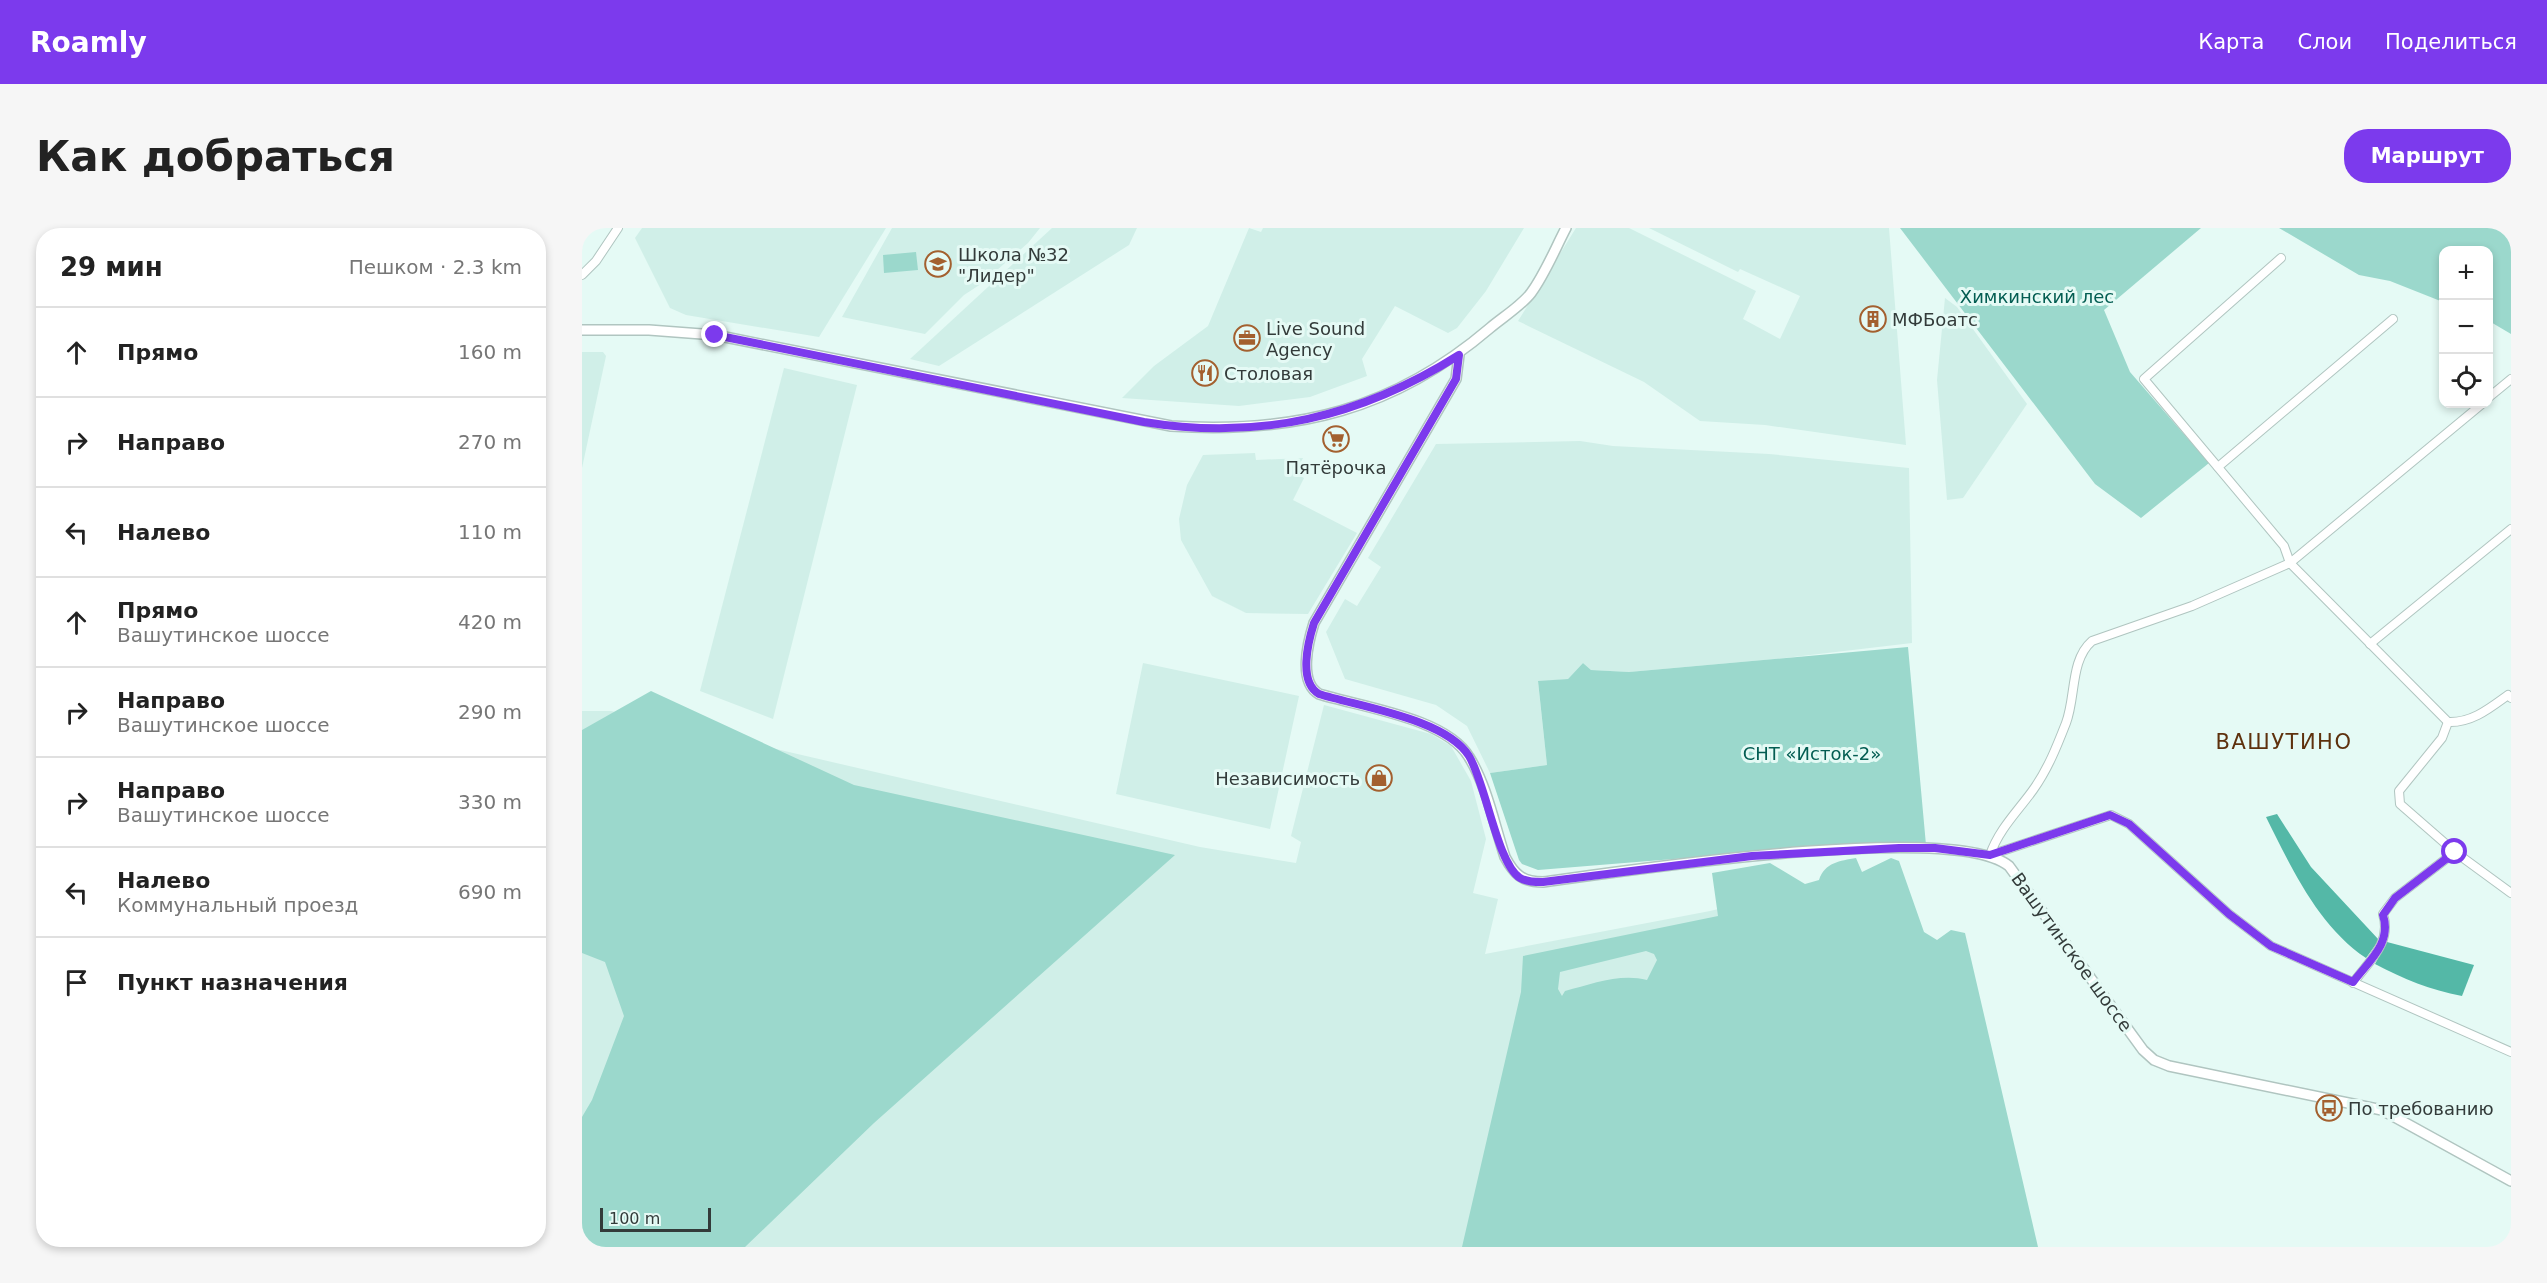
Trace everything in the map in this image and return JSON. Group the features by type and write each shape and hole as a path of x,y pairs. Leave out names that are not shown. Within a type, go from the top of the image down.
{"street":[{"path":"582,275 596,261 618,228"},
{"path":"582,330 649,330 715,335 1144,422 1208,428 1262,426 1326,417 1384,396 1459,355 1531,293 1566,228"},
{"path":"2281,258 2144,379 2284,546 2290,563 2448,722 2459,722 2479,715 2510,695"},
{"path":"2217,467 2392,319"},
{"name":"Вашутинское шоссе","path":"1459,355 1456,379 1314,623 1307,667 1312,690 1332,699 1426,724 1456,740 1476,770 1510,868 1527,881 1543,882 1752,856 1833,851 1935,848 1990,855 2009,866 2143,1050 2154,1060 2218,1077 2382,1110 2511,1181"},
{"path":"2493,394 2511,379"},
{"path":"1990,855 1996,839 2035,788 2054,754 2072,707 2077,667 2084,648 2092,641 2192,606 2290,563 2477,408"},
{"path":"2370,644 2511,529"},
{"path":"2448,722 2442,738 2399,791 2400,804 2455,852 2511,893"},
{"path":"1990,855 2110,815 2129,824 2229,914 2271,946 2511,1052"},
{"path":"2353,982 2386,937 2387,927 2383,915 2395,898 2455,852"}],"shaded area":[{"path":"642,228 886,228 819,337 686,315 670,308 635,238"},
{"name":"Школа №32 \"Лидер\"","path":"892,228 1040,228 1028,243 981,284 964,295 925,334 842,317"},
{"path":"1052,228 1137,228 1129,245 939,366 910,359"},
{"path":"1249,228 1261,232 1263,228 1524,228 1486,291 1457,328 1448,333 1395,306 1362,359 1367,376 1310,397 1239,406 1122,398 1154,366 1208,326"},
{"path":"1576,228 1629,228 1756,291 1743,319 1780,339 1800,296 1740,269 1738,272 1649,228 1889,228 1906,445 1765,425 1700,421 1644,382 1518,321"},
{"path":"1945,298 1957,307 2027,404 1963,498 1947,500 1937,380"},
{"path":"582,352 603,352 606,356 582,468"},
{"path":"784,368 857,385 773,719 700,691"},
{"path":"1580,441 1613,446 1769,454 1909,468 1912,643 1785,658 1629,672 1591,670 1583,663 1568,679 1538,682 1547,765 1490,773 1467,726 1436,705 1345,679 1326,632 1345,599 1357,606 1381,567 1368,558 1436,444"},
{"path":"1255,453 1256,460 1303,458 1295,473 1304,478 1293,500 1357,533 1308,614 1246,613 1212,596 1181,540 1179,519 1187,485 1203,455"},
{"path":"1143,663 1299,696 1270,829 1116,794"},
{"path":"1324,705 1431,734 1451,746 1471,781 1486,839 1473,893 1498,899 1485,954 1710,911 1898,866 2002,1247 582,1247 582,711 611,711 1200,847 1296,863 1301,842 1291,836"},
{"path":"2277,814 2311,867 2379,940 2366,958 2334,930 2307,894 2266,817"},
{"path":"2387,942 2474,965 2462,996 2417,983 2375,964"}],"green space":[{"name":"Химкинский лес","path":"1900,228 2201,228 2104,310 2130,372 2209,463 2141,518 2095,484"},
{"path":"2279,228 2511,228 2511,334 2493,323 2493,246 2439,246 2439,300 2390,281 2359,275"},
{"path":"916,252 918,270 884,273 883,255"},
{"name":"СНТ «Исток-2»","path":"1908,647 1926,845 1760,852 1538,870 1522,864 1519,860 1490,773 1547,765 1538,681 1568,679 1583,663 1591,670 1629,672"},
{"path":"651,691 854,785 1175,855 874,1123 745,1247 582,1247 582,1117 592,1100 624,1016 605,962 582,953 582,730"},
{"path":"1856,858 1862,872 1891,858 1899,861 1924,932 1937,940 1951,930 1965,933 2038,1247 1462,1247 1521,992 1523,956 1718,916 1712,873 1770,863 1805,884 1819,880 1829,866","holes":["1646,951 1654,954 1657,960 1647,980 1637,978 1606,980 1565,991 1562,996 1558,989 1560,972"]}],"place":[{"name":"Школа №32 \"Лидер\"","path":"938,264"},
{"name":"МФБоатс","path":"1873,319"},
{"name":"Live Sound Agency","path":"1247,338"},
{"name":"Столовая","path":"1205,373"},
{"name":"Пятёрочка","path":"1336,439"},
{"name":"Независимость","path":"1379,778"},
{"name":"По требованию","path":"2329,1108"}],"district":[{"name":"ВАШУТИНО","path":"2284,742"}],"route":[{"path":"715,335 1144,422 1208,428 1262,426 1326,417 1404,387 1459,355 1456,379 1314,623 1308,647 1308,682 1312,690 1319,694 1438,728 1456,740 1469,756 1476,770 1510,868 1516,875 1527,881 1543,882 1752,856 1833,851 1935,848 1990,855 2110,815 2129,824 2229,914 2271,946 2353,982 2386,937 2387,927 2383,915 2395,898 2455,852"}]}
